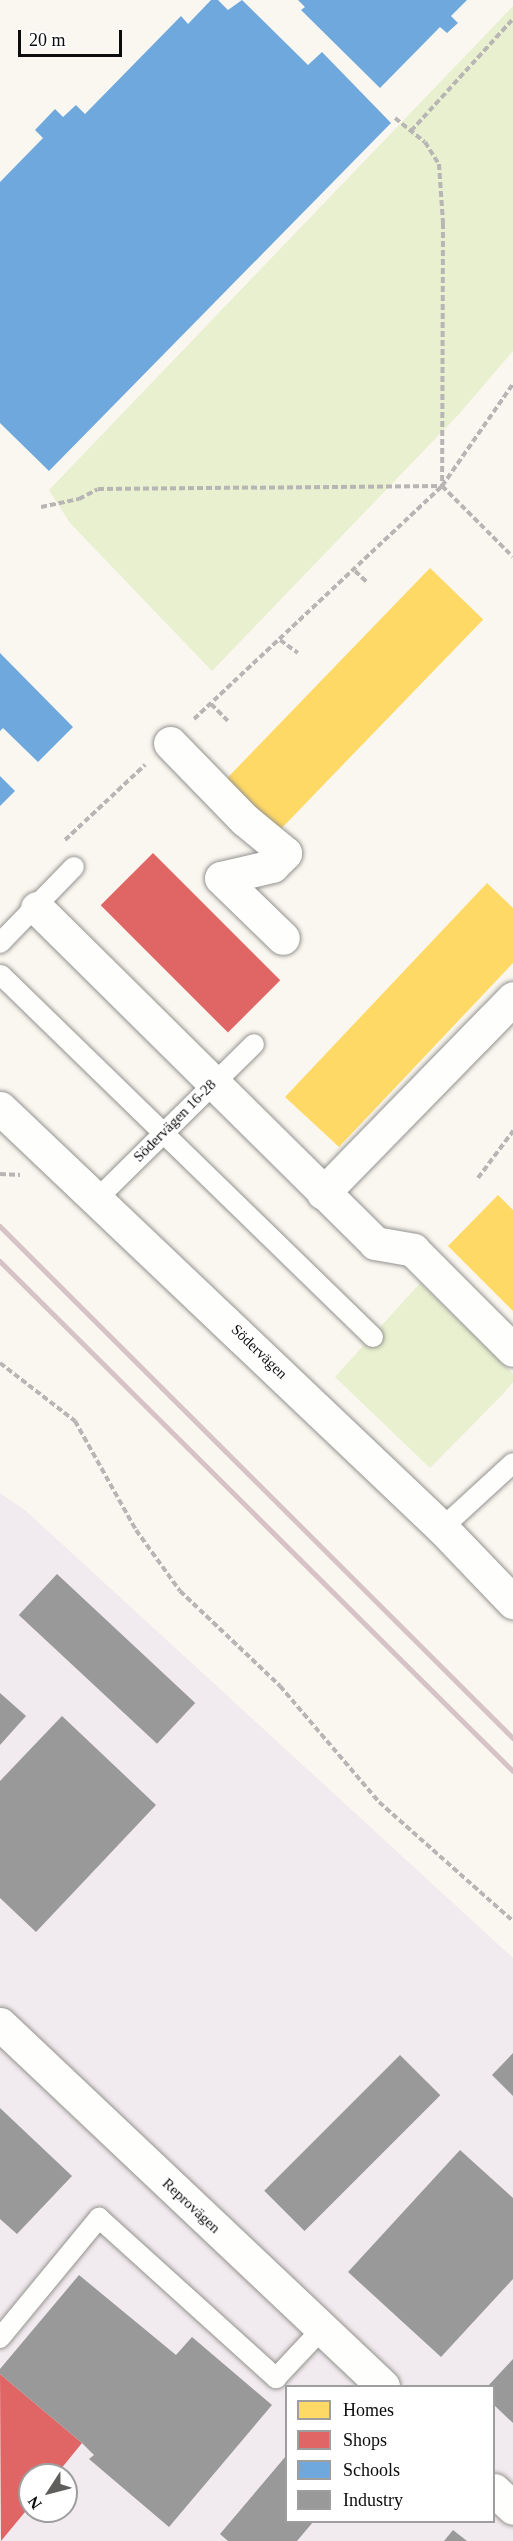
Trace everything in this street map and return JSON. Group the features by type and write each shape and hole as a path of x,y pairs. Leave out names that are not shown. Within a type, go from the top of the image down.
{"street":[{"path":"170,743 245,820 285,853 272,866 221,878 283,938"},
{"path":"37,908 375,1244 413,1250 513,1350"},
{"path":"323,1193 513,998"},
{"name":"Södervägen","path":"0,1108 98,1198 442,1528 513,1602"},
{"name":"Reprovägen","path":"0,2024 382,2385"},
{"path":"495,2491 513,2508"}],"lane":[{"path":"0,943 37,908 74,867"},
{"path":"1,975 373,1337"},
{"name":"Södervägen 16-28","path":"98,1198 163,1131 254,1044"},
{"path":"442,1528 511,1469"},
{"path":"0,2338 99,2218 276,2378 322,2329"}],"path":[{"path":"411,131 513,19"},
{"path":"395,118 425,142 439,164 443,223 442,486 513,557"},
{"path":"366,560 442,486 513,384"},
{"path":"40,507 79,499 98,489 442,486"},
{"path":"355,571 368,583"},
{"path":"280,640 298,653"},
{"path":"211,704 230,723"},
{"path":"478,1178 513,1131"},
{"path":"0,1363 75,1421 136,1530 180,1591 280,1686 379,1802 513,1921"}],"shaded area":[{"path":"0,1493 26,1511 513,1958 513,2541 0,2541"}],"green space":[{"path":"513,6 513,351 459,414 212,671 70,523 49,490"},
{"path":"420,1283 513,1374 513,1382 502,1395 430,1468 335,1377"}],"building: Homes":[{"path":"430,568 483,619 273,837 220,785"},
{"path":"487,883 513,908 513,963 339,1147 285,1097"},
{"path":"498,1195 513,1210 513,1311 448,1246"}],"building: Shops":[{"path":"153,853 280,980 228,1033 101,905"},
{"path":"0,2374 82,2443 66,2463 18,2463 18,2520 1,2541"}],"building: Schools":[{"path":"211,0 218,0 228,10 242,0 308,65 322,52 391,123 49,471 0,423 0,182 43,138 35,130 55,109 63,117 76,105 85,114 181,16 188,24"},
{"path":"298,0 467,0 451,16 458,23 447,33 440,27 380,88 301,10 305,7"},
{"path":"0,653 73,727 38,762 3,728 0,731"},
{"path":"0,776 15,791 0,806"}],"building: Industry":[{"path":"57,1574 195,1703 157,1744 19,1615"},
{"path":"0,1693 26,1716 0,1745"},
{"path":"62,1716 156,1805 36,1932 0,1898 0,1781"},
{"path":"513,2053 513,2096 492,2075"},
{"path":"400,2055 440,2095 305,2231 264,2191"},
{"path":"0,2108 72,2176 17,2234 0,2219"},
{"path":"460,2150 513,2198 513,2279 441,2357 348,2272"},
{"path":"79,2275 176,2355 192,2337 272,2405 169,2527 89,2459 94,2455 82,2443 0,2374 0,2369"},
{"path":"513,2359 513,2423 495,2406 495,2385 489,2385"},
{"path":"285,2457 285,2523 312,2523 297,2541 228,2541 220,2534"},
{"path":"453,2530 467,2541 444,2541"}],"railway":[{"path":"0,1226 513,1738"},
{"path":"0,1261 513,1771"}]}
